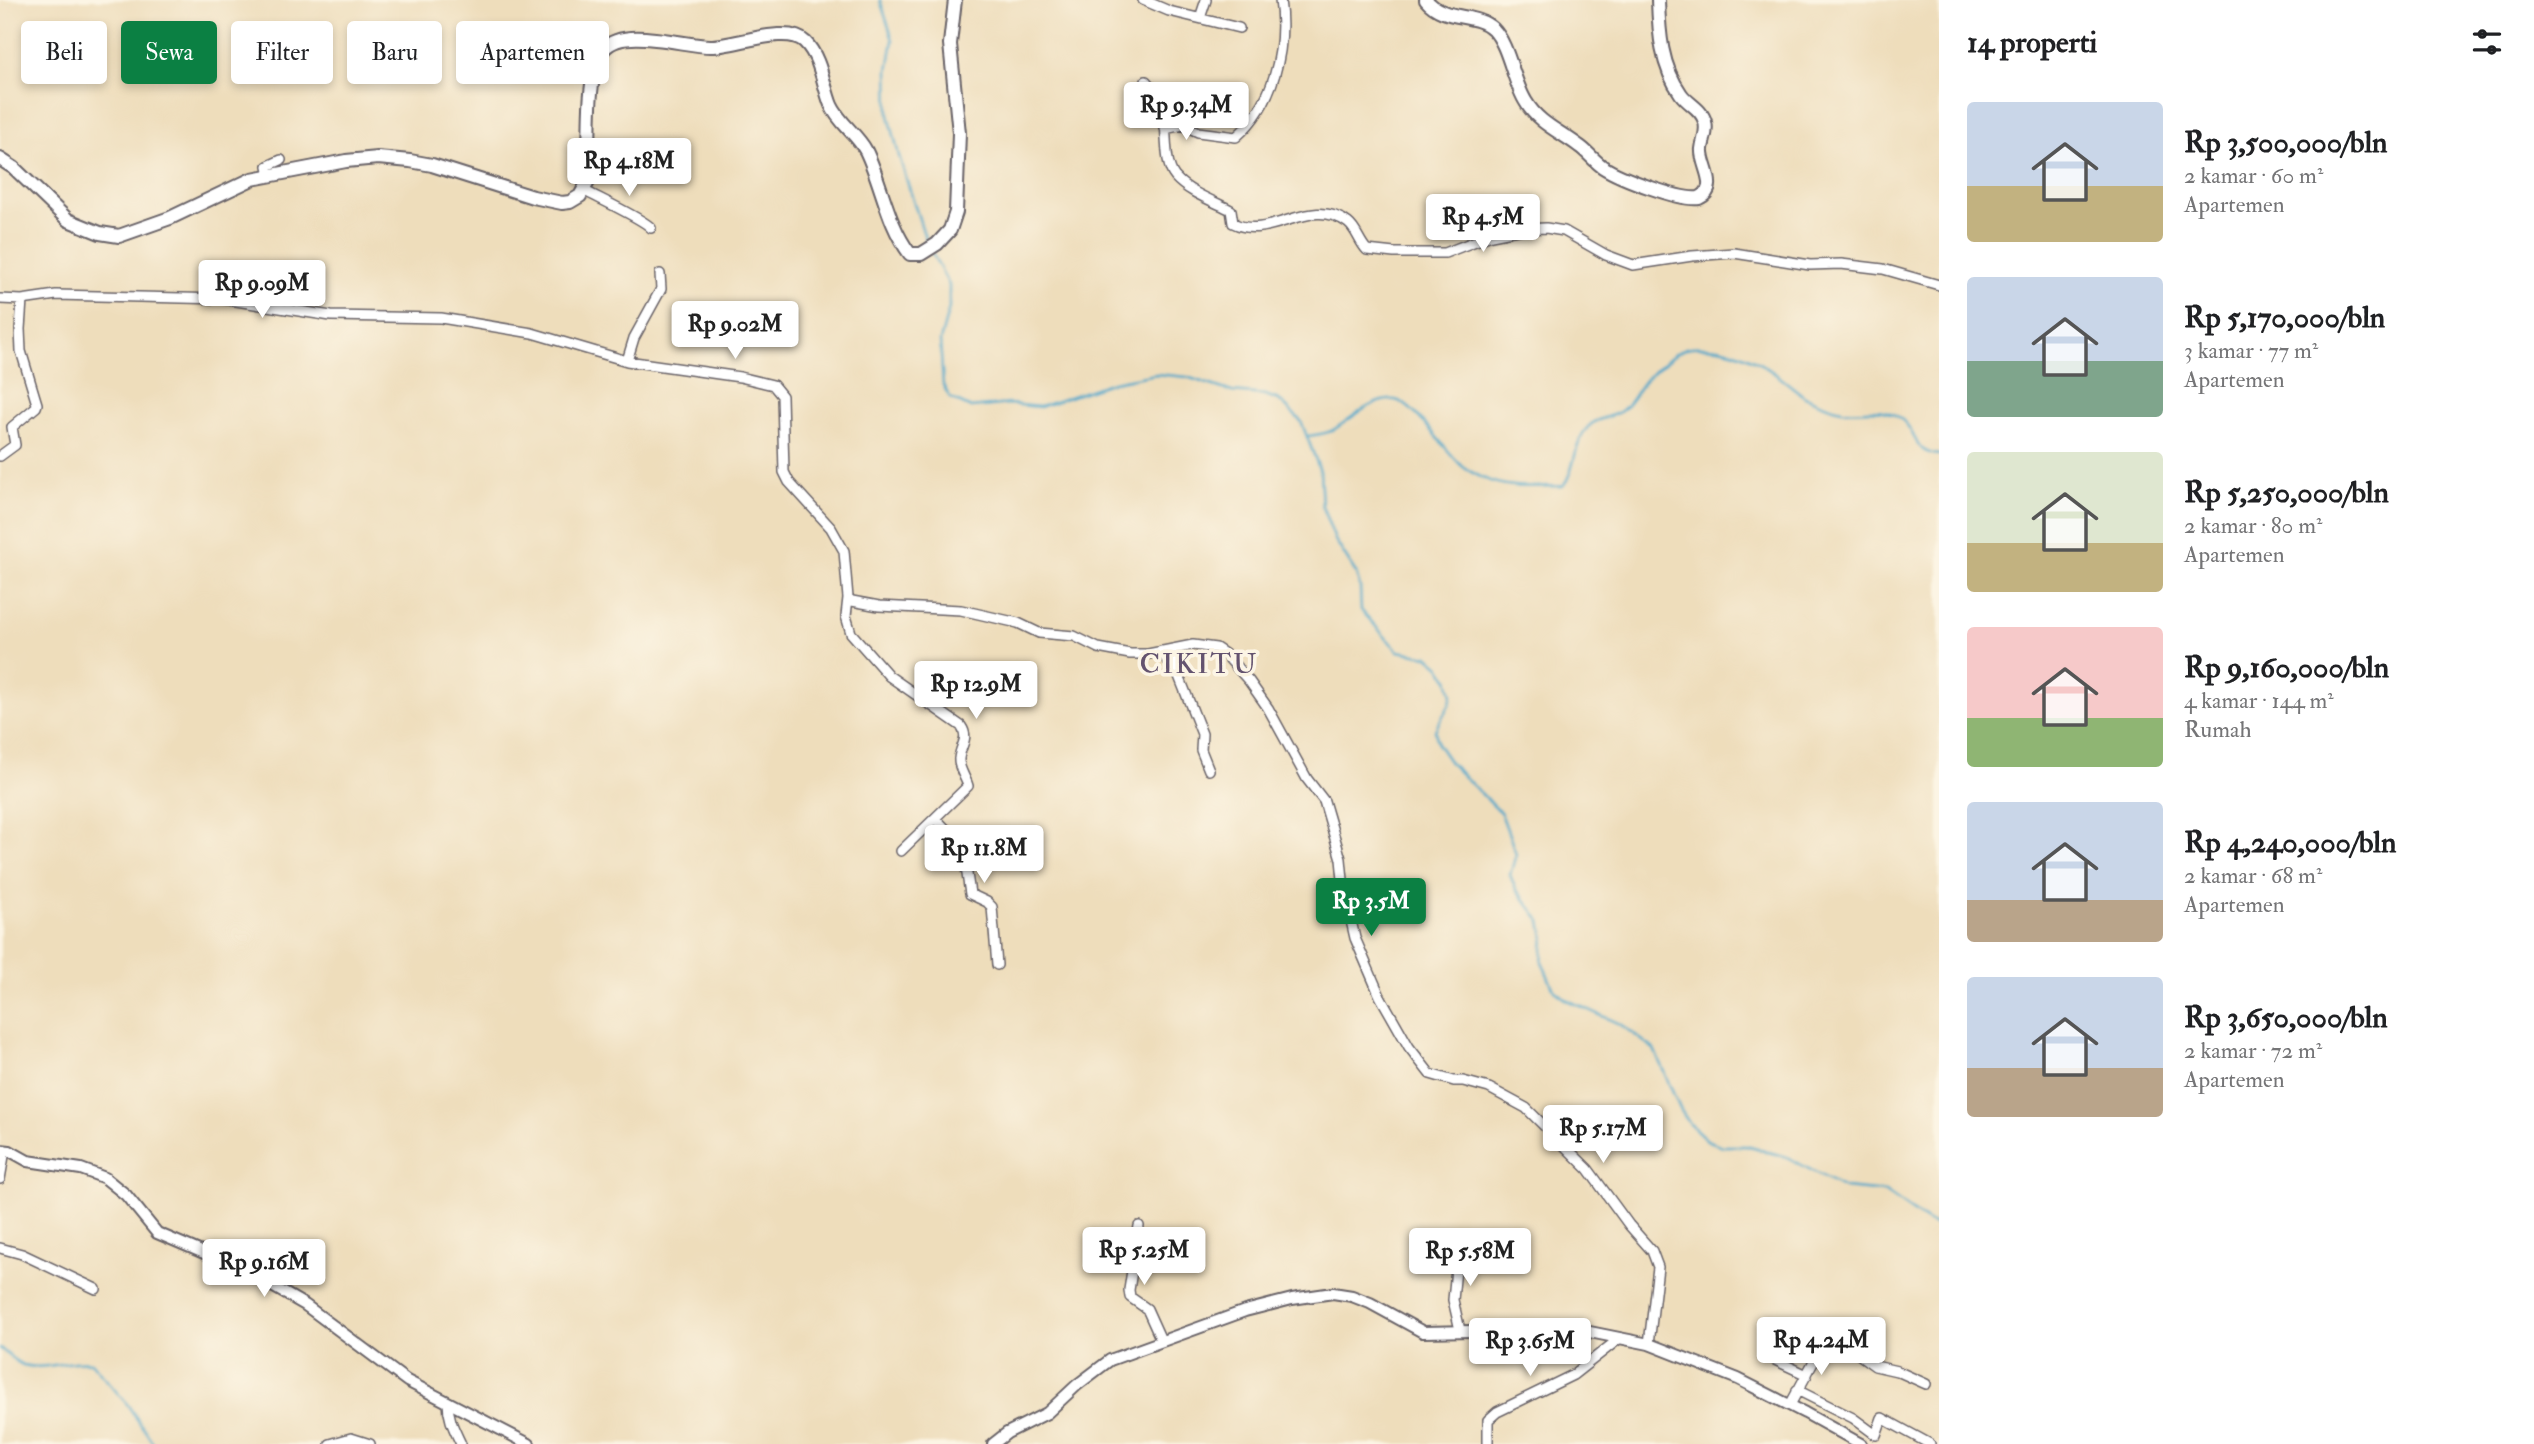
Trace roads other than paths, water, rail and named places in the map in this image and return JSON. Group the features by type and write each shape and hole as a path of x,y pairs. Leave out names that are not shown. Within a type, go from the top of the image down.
{"main road":[{"path":"0,159 13,167 50,206 68,220 100,233 119,236 146,228 247,181 346,160 378,158 432,165 547,201 570,202 585,191 589,180 592,89 604,48 629,39 713,46 755,38 796,36 804,40 813,53 834,112 858,138 866,152 901,240 910,254 921,254 937,244 950,230 956,212 959,133 951,62 951,27 956,0"},
{"path":"1426,0 1440,12 1482,23 1494,30 1530,109 1543,122 1580,146 1601,166 1629,180 1682,196 1699,198 1708,191 1710,184 1702,149 1706,125 1704,117 1671,78 1661,48 1658,0"}],"street":[{"path":"1143,0 1169,11 1239,28"},
{"path":"1200,18 1206,0"},
{"path":"1165,129 1183,125 1198,132 1236,137 1245,129 1264,102 1275,74 1282,26 1280,0"},
{"path":"1146,81 1159,97 1166,149 1174,175 1200,194 1231,210 1233,223 1241,227 1259,228 1317,212 1346,221 1367,250 1432,254 1456,250 1505,232 1536,228 1555,229 1606,255 1633,265 1734,253 1810,265 1883,269 1939,285"},
{"path":"270,174 268,166 281,160"},
{"path":"585,191 651,228"},
{"path":"626,361 634,338 661,289 660,274"},
{"path":"0,299 22,300 56,295 223,299 331,316 441,318 532,332 626,361 740,377 773,386 779,390 784,403 784,472 789,482 839,539 846,562 846,616 851,633 889,676 961,726 965,732 959,762 968,786 901,851"},
{"path":"0,456 15,445 12,427 37,404 22,351 22,300"},
{"path":"848,598 878,606 916,606 974,613 1018,623 1039,633 1074,636 1098,648 1130,654 1193,645 1216,648 1237,667 1268,708 1307,779 1324,801 1341,859 1344,890 1355,938 1380,996 1399,1031 1423,1066 1430,1074 1454,1082 1463,1081 1489,1088 1526,1108 1588,1169 1629,1226 1652,1251 1658,1267 1649,1345"},
{"path":"1161,651 1167,660 1173,661 1189,707 1202,734 1201,750 1209,770"},
{"path":"935,818 963,847 970,894 992,907 997,965"},
{"path":"0,1179 2,1150 28,1161 82,1168 105,1178 126,1195 157,1233 246,1271 305,1305 390,1369 529,1444"},
{"path":"1139,1226 1130,1297 1147,1309 1161,1340"},
{"path":"0,1248 22,1254 96,1289"},
{"path":"1458,1248 1452,1300 1460,1330"},
{"path":"993,1444 1007,1433 1048,1413 1077,1385 1110,1360 1253,1308 1292,1298 1333,1293 1370,1303 1423,1332 1575,1329 1649,1345 1738,1379 1861,1444"},
{"path":"1488,1444 1488,1420 1497,1412 1573,1375 1620,1338"},
{"path":"1790,1405 1826,1339 1846,1345 1875,1366 1897,1371 1926,1384"},
{"path":"1775,1360 1807,1375"},
{"path":"1797,1390 1843,1413 1876,1435 1882,1418 1930,1444"},
{"path":"448,1402 448,1415 461,1444"},
{"path":"330,1444 351,1438 370,1444"}],"waterway":[{"path":"880,0 893,40 888,70 889,115 927,244"},
{"path":"932,253 949,285 949,308 940,341 943,385 950,398 971,408 1009,404 1040,407 1113,382 1156,374 1187,377 1232,392 1265,395 1279,400 1301,421 1320,471 1322,506 1335,540 1356,573 1361,610 1398,651 1428,656 1440,666 1448,679 1452,694 1435,730 1438,745 1451,764 1501,813 1516,854 1510,875 1516,889 1541,921 1544,937 1542,962 1554,990 1567,1000 1620,1024 1654,1049 1680,1109 1689,1123 1707,1140 1722,1146 1746,1146 1787,1157 1844,1188 1885,1192 1928,1222 1939,1226"},
{"path":"1307,436 1330,431 1378,402 1395,400 1411,409 1460,464 1474,473 1492,482 1512,486 1563,486 1583,433 1588,427 1621,411 1630,403 1647,377 1668,359 1688,347 1707,347 1722,348 1748,357 1772,371 1805,397 1828,406 1842,410 1877,410 1891,413 1904,421 1924,450 1939,455"},
{"path":"0,1348 23,1365 48,1366 91,1362 127,1404 154,1444"}],"district":[{"name":"CIKITU","path":"1199,664"}]}
